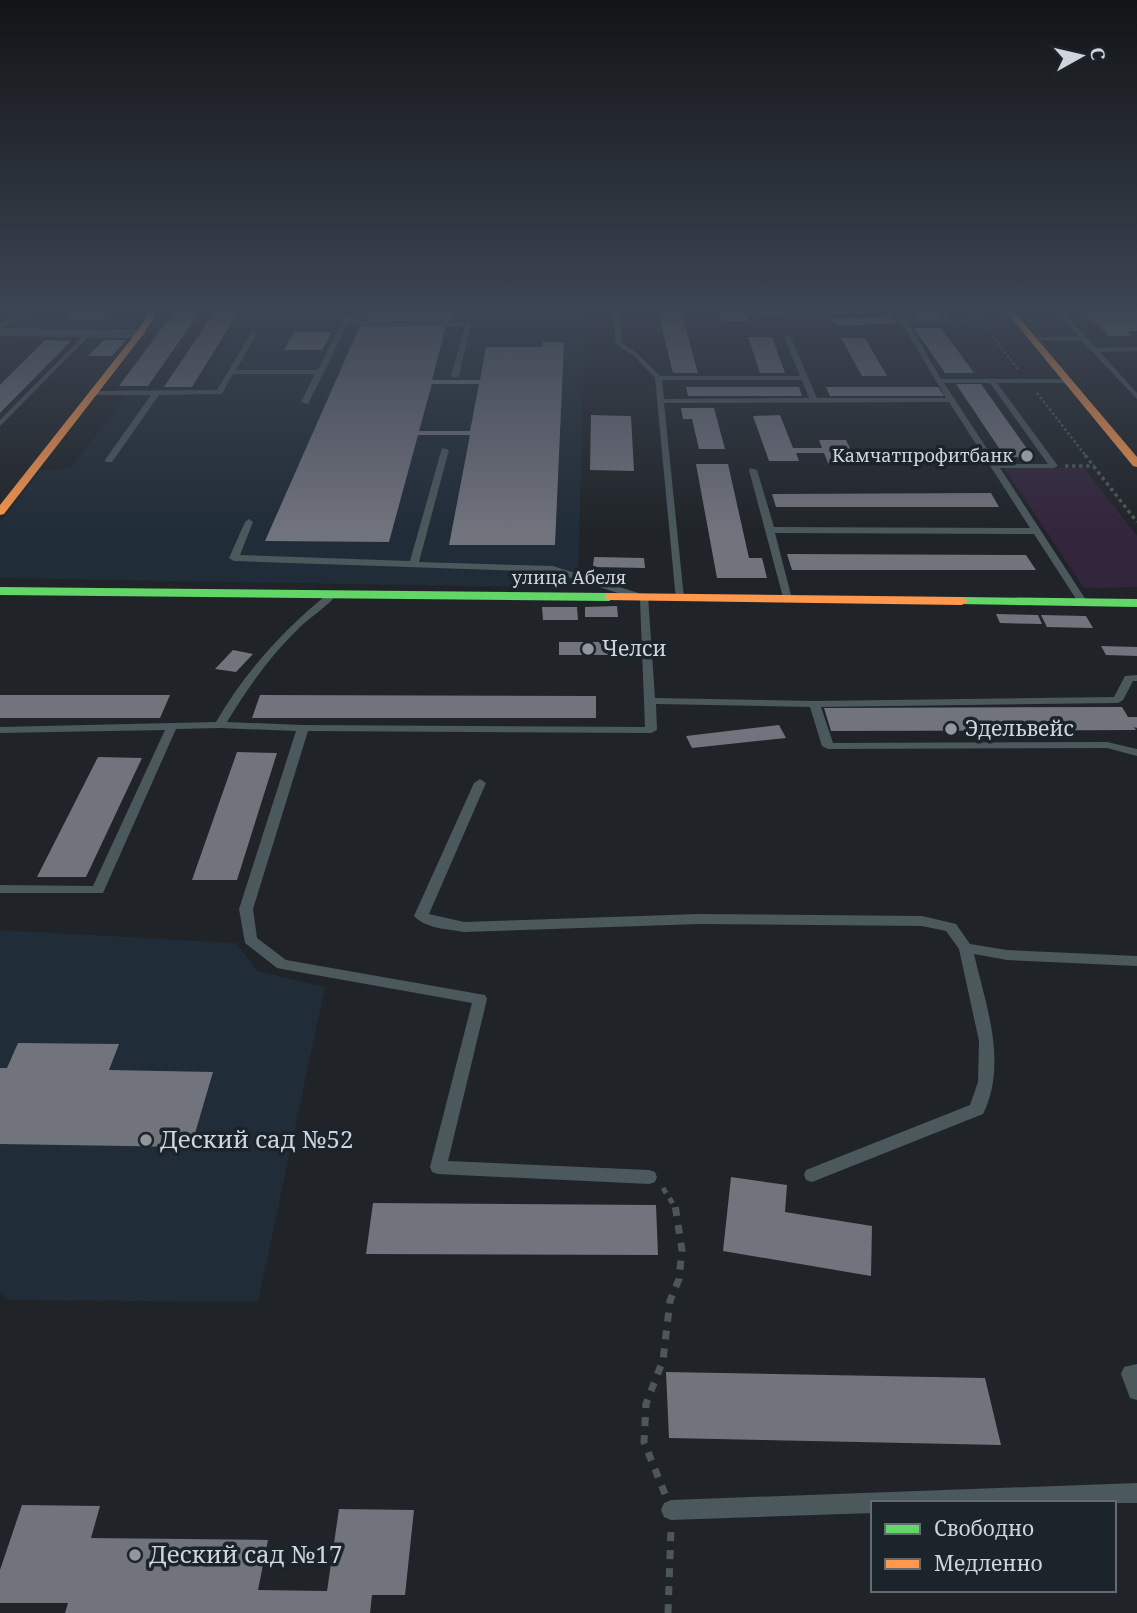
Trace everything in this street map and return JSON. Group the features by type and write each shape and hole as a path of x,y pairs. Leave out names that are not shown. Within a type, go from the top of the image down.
{"street":[{"path":"0,512 101,383"},
{"path":"1070,383 1137,464"},
{"name":"улица Абеля","path":"0,591 1137,603"}],"lane":[{"path":"0,424 40,383"},
{"path":"93,393 219,392 224,383"},
{"path":"305,402 314,383"},
{"path":"658,383 680,598"},
{"path":"807,383 814,401"},
{"path":"940,383 1083,603"},
{"path":"994,383 1054,466"},
{"path":"109,460 157,393"},
{"path":"660,401 952,401"},
{"path":"414,564 445,450"},
{"path":"994,466 1054,466"},
{"path":"753,470 787,599"},
{"path":"0,730 220,725 303,729 651,730 645,597 553,569 234,558 249,522"},
{"path":"770,530 1037,531"},
{"path":"220,725 269,651 287,632 332,595"},
{"path":"650,701 814,704 1118,700 1129,678 1137,678"},
{"path":"814,704 828,746 1107,745 1137,753"},
{"path":"0,889 97,890 172,726"},
{"path":"303,729 246,909 250,940 282,964 480,999 438,1167 649,1177"},
{"path":"480,783 421,916 430,921 464,927 507,928 699,919 922,921 951,927 966,948 987,1041 986,1082 977,1109 812,1175"},
{"path":"966,948 1007,955 1137,961"},
{"path":"1137,1373 1131,1374 1137,1391"},
{"path":"918,1501 1137,1493"},
{"path":"671,1510 871,1503"}],"path":[{"path":"1029,383 1137,522"},
{"path":"1054,466 1094,466"},
{"path":"649,1177 661,1186 674,1202 682,1250 679,1279 670,1301 663,1360 646,1404 644,1422 644,1443 671,1510 668,1613"}],"shaded area":[{"path":"200,383 583,383 578,588 0,578 0,522 40,471 71,468 131,389 197,388"},
{"path":"1004,468 1084,468 1137,536 1137,587 1084,588"},
{"name":"Деский сад №52","path":"0,930 236,943 257,971 325,987 258,1302 11,1300 0,1294"}],"building":[{"path":"2,383 29,383 0,413"},
{"path":"121,383 150,383 148,386 119,386"},
{"path":"167,383 194,383 192,387 164,387"},
{"path":"335,383 562,383 555,545 449,545 470,435 418,435 389,542 265,541","holes":["432,384 479,384 470,431 419,431"]},
{"path":"956,384 981,384 1033,457 1005,457"},
{"path":"686,387 799,387 802,396 688,396"},
{"path":"826,387 938,387 944,396 830,396"},
{"path":"681,408 714,408 725,449 699,449 692,419 683,419"},
{"path":"591,415 631,416 634,471 590,470"},
{"path":"780,415 793,448 822,448 819,440 846,440 857,463 828,463 824,453 796,453 799,461 769,461 753,416"},
{"path":"696,464 728,464 749,558 762,558 767,578 717,578"},
{"path":"991,493 999,507 776,507 772,494"},
{"path":"787,554 1026,555 1036,570 792,570"},
{"path":"594,557 644,558 645,568 593,567"},
{"path":"617,606 618,617 585,617 585,607"},
{"path":"542,607 577,607 578,620 543,620"},
{"path":"996,614 1038,615 1042,624 1000,623"},
{"path":"1041,615 1086,616 1093,628 1047,627"},
{"name":"Челси","path":"559,642 617,642 618,655 559,655"},
{"path":"1101,646 1137,647 1137,656 1106,655"},
{"path":"233,650 253,654 236,672 215,669"},
{"path":"0,695 170,695 160,718 0,718"},
{"path":"260,695 596,696 596,718 252,718"},
{"path":"1122,707 1128,717 1137,717 1137,728 1134,727 1136,730 831,731 824,708"},
{"path":"779,725 786,738 692,748 686,736"},
{"path":"237,752 277,753 237,880 192,880"},
{"path":"98,757 142,758 86,877 37,877"},
{"path":"18,1043 119,1044 109,1070 213,1072 191,1147 0,1144 0,1068 7,1068"},
{"path":"731,1177 787,1185 785,1212 872,1226 871,1276 723,1251"},
{"path":"373,1203 656,1205 658,1255 366,1254"},
{"path":"666,1372 985,1378 1001,1445 669,1438"},
{"name":"Деский сад №17","path":"22,1505 100,1506 91,1538 268,1540 258,1590 327,1591 339,1509 414,1510 405,1595 372,1595 370,1613 65,1613 68,1603 0,1603 0,1570"}],"traffic: fast":[{"path":"0,591 609,597"},
{"path":"962,601 1137,603"}],"traffic: slow":[{"path":"0,512 101,383"},
{"path":"1070,383 1137,464"},
{"path":"609,597 962,601"}],"place":[{"name":"Камчатпрофитбанк","path":"1027,456"},
{"name":"Челси","path":"588,649"},
{"name":"Эдельвейс","path":"951,729"},
{"name":"Деский сад №52","path":"146,1140"},
{"name":"Деский сад №17","path":"135,1555"}]}
